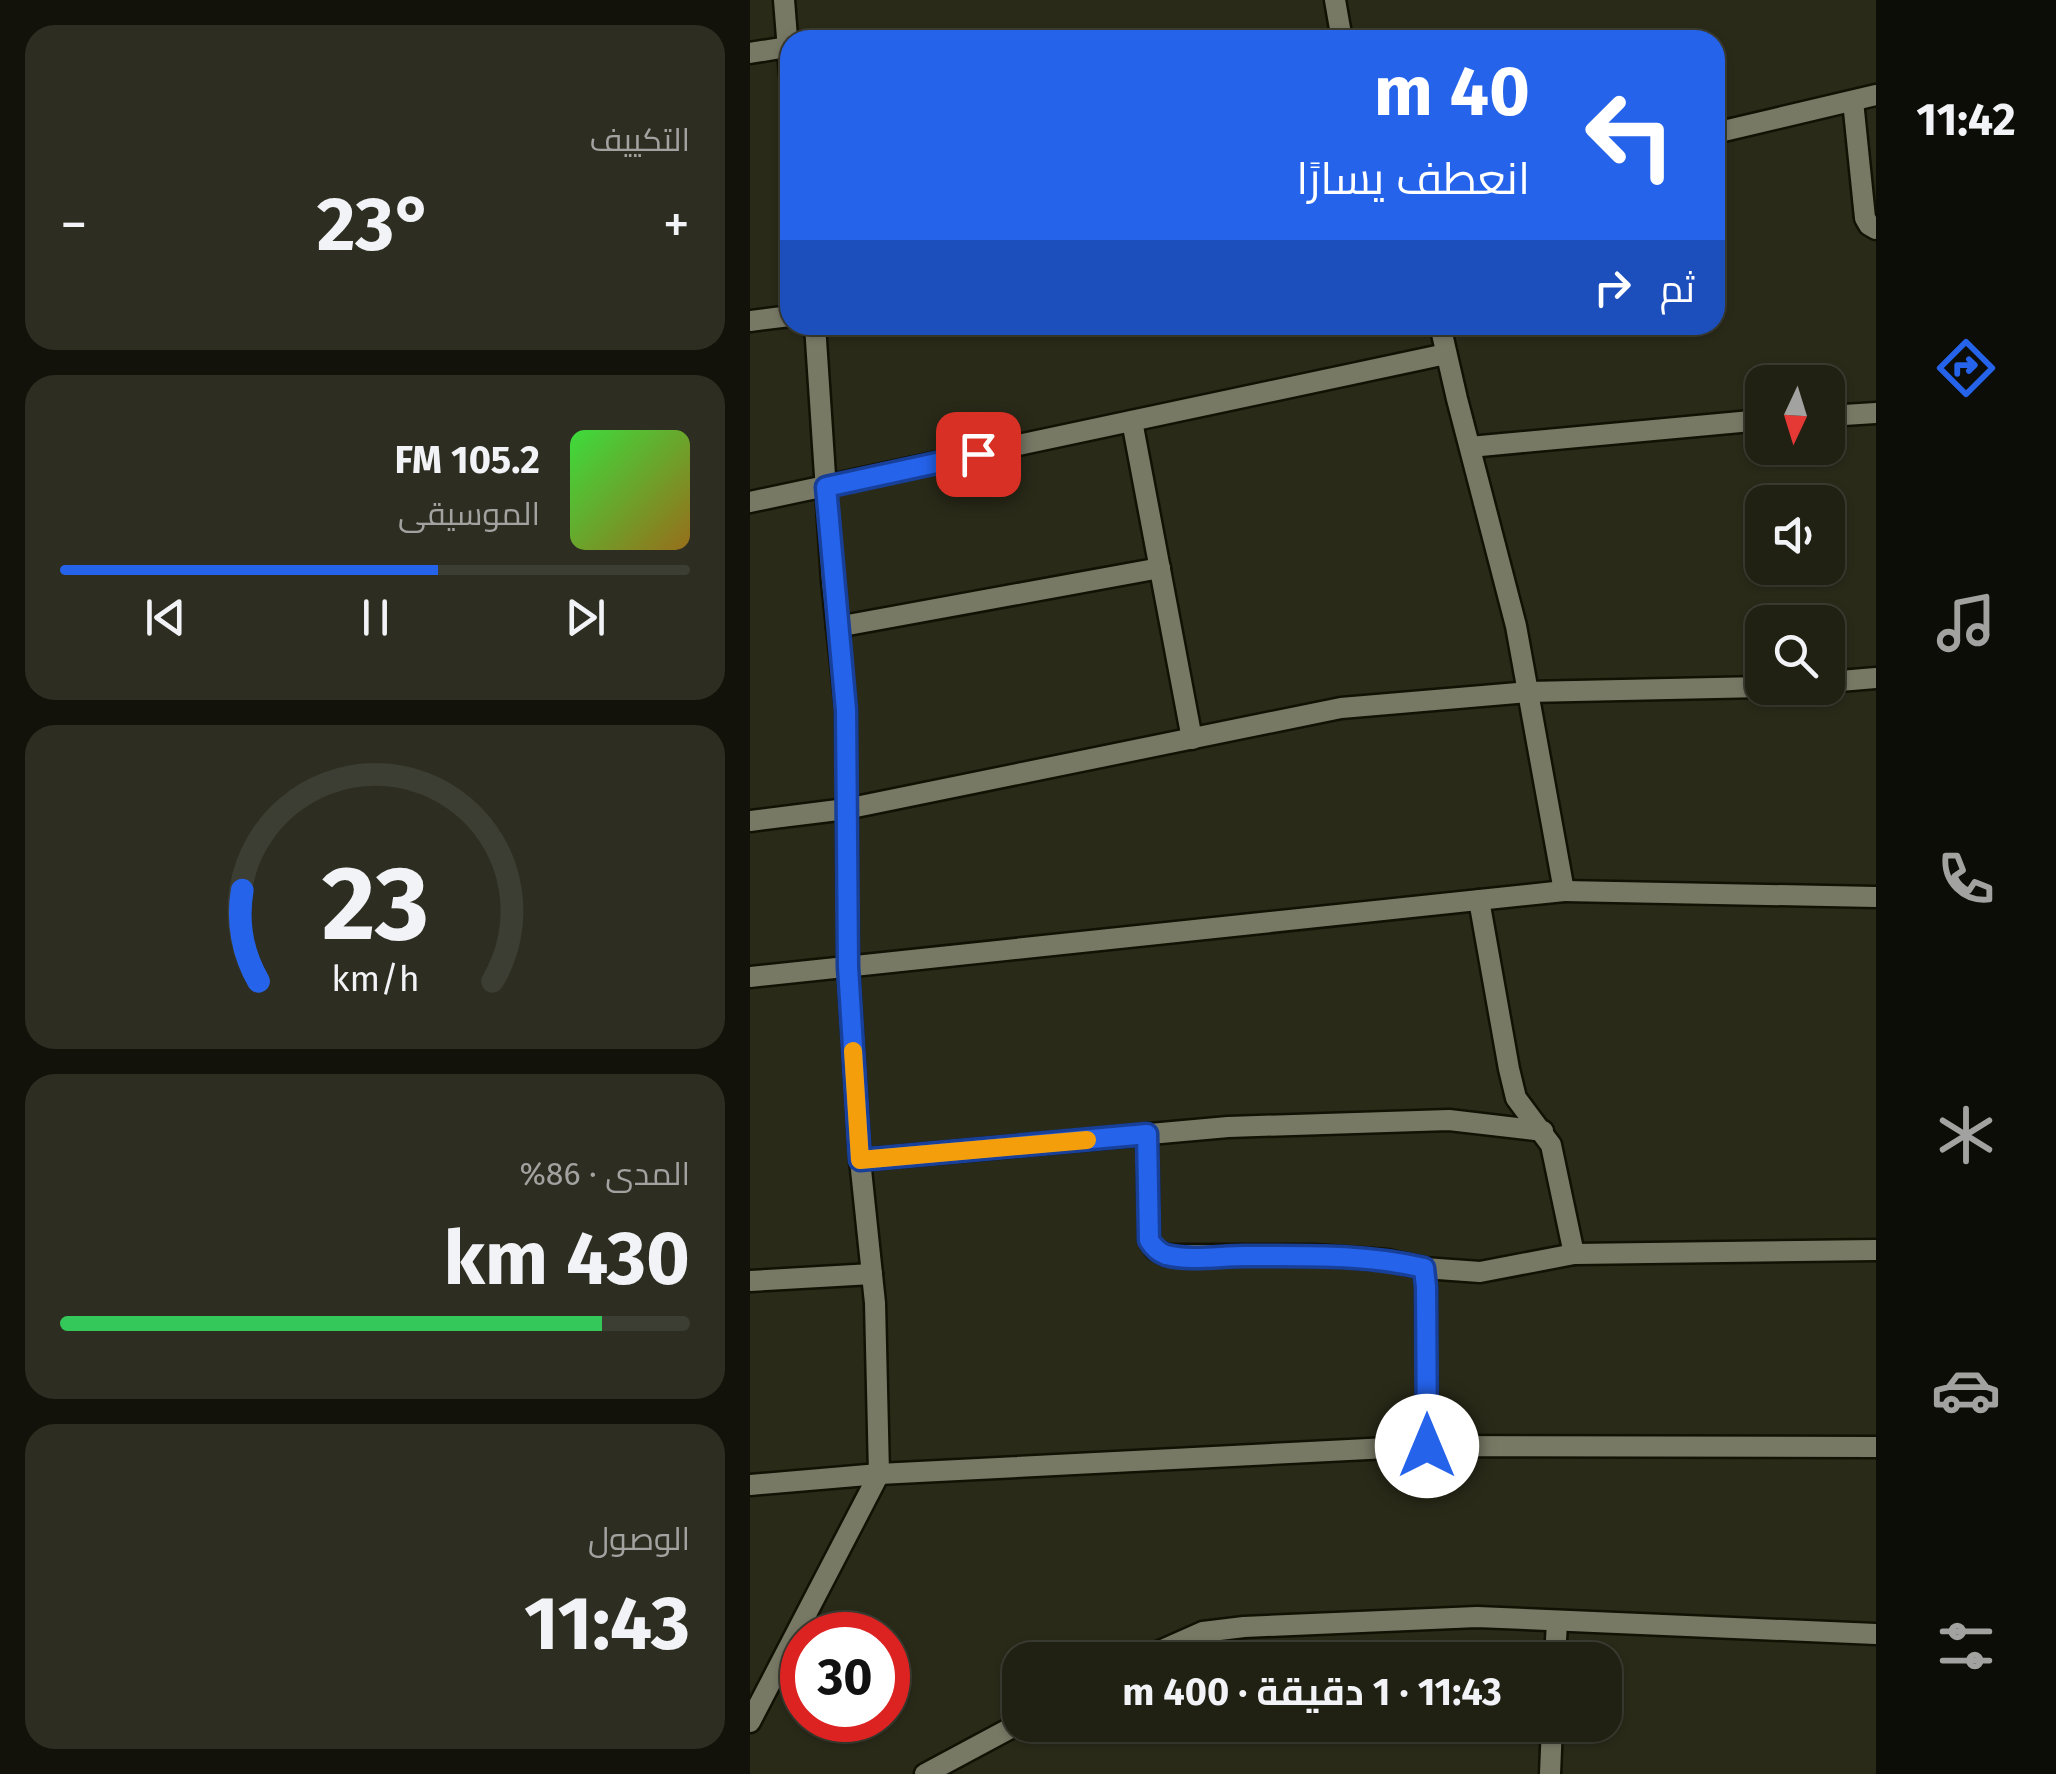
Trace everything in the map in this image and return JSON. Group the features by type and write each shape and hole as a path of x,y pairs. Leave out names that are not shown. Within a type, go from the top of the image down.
{"street":[{"path":"784,0 786,30"},
{"path":"1335,0 1340,30"},
{"path":"750,53 780,47"},
{"path":"1725,131 1876,95"},
{"path":"1853,101 1865,218 1876,230"},
{"path":"750,321 780,317"},
{"path":"750,1722 879,1474 875,1303 860,1160 848,967 846,710 816,335"},
{"path":"1442,335 1516,626 1564,892"},
{"path":"750,502 1446,354"},
{"path":"1845,415 1876,413"},
{"path":"1132,421 1192,739"},
{"path":"1470,447 1745,422"},
{"path":"837,627 1160,568"},
{"path":"1845,681 1876,678"},
{"path":"750,820 846,809 1342,708 1528,692 1745,687"},
{"path":"750,977 1564,892 1876,896"},
{"path":"1479,900 1516,1098 1551,1144 1574,1254"},
{"path":"860,1160 1228,1127 1450,1120 1543,1131"},
{"path":"1147,1134 1149,1240 1155,1249 1166,1254 1387,1260 1424,1268 1480,1272 1574,1254 1876,1250"},
{"path":"1424,1268 1427,1446"},
{"path":"750,1281 872,1274"},
{"path":"750,1485 879,1474 1427,1446 1876,1447"},
{"path":"1180,1642 1203,1632 1244,1627 1477,1618 1876,1634"},
{"path":"1556,1642 1557,1620"},
{"path":"925,1774 1002,1733"},
{"path":"1550,1774 1551,1742"}],"slow traffic":[{"path":"853,1051 860,1160 1087,1140"}],"route":[{"path":"978,454 826,487 846,710 848,967 860,1160 1147,1134 1149,1240 1155,1249 1193,1256 1387,1260 1424,1268 1427,1446"}]}
